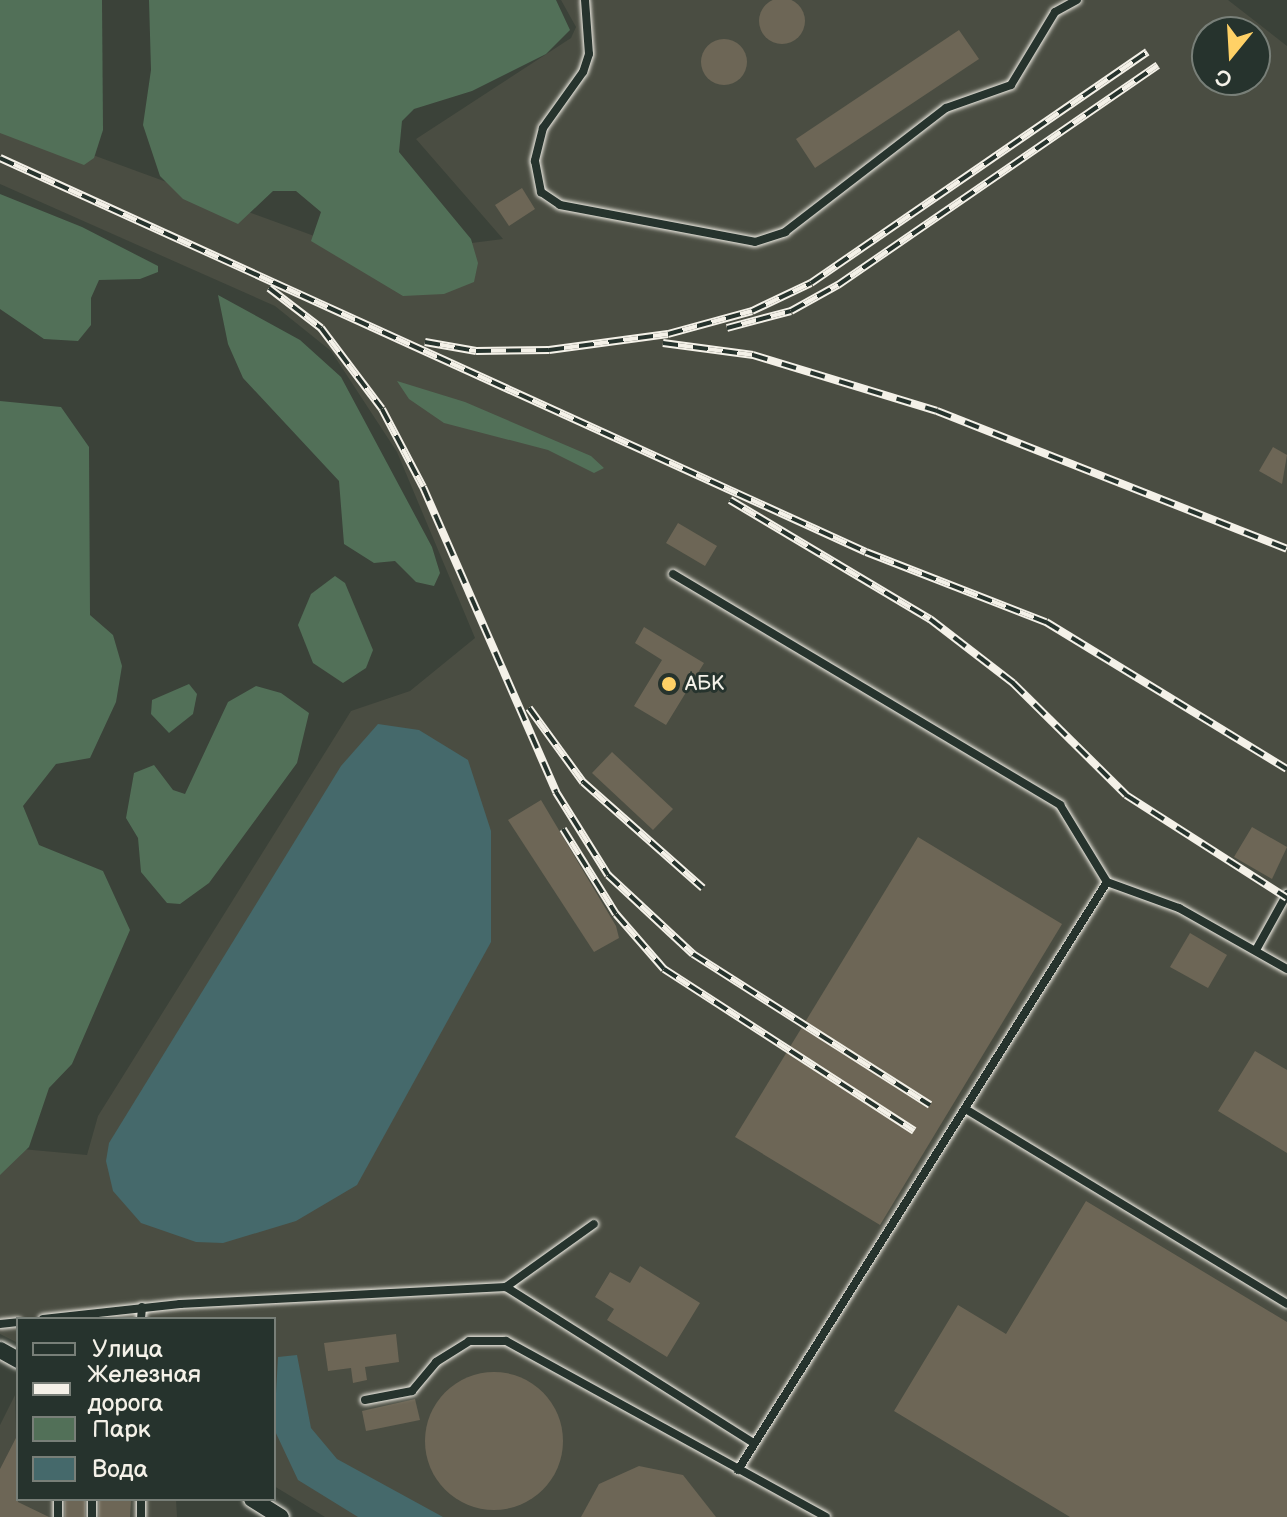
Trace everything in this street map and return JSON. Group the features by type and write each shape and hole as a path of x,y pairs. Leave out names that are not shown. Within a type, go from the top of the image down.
{"street":[{"path":"255,1501 281,1517"}],"lane":[{"path":"585,0 589,54 583,72 543,128 535,161 541,192 560,205 755,242 785,232 946,108 1011,85 1061,2 1077,0"},
{"path":"673,574 1060,805 1107,882 1179,908 1287,969"},
{"path":"738,1470 967,1110 1107,882"},
{"path":"1256,950 1287,894"},
{"path":"967,1110 1287,1304"},
{"path":"60,1317 142,1307 506,1287 594,1224"},
{"path":"506,1287 754,1443"},
{"path":"141,1317 142,1307"},
{"path":"365,1400 412,1391 436,1362 469,1341 506,1341 826,1517"}],"shaded area":[{"path":"561,0 1228,0 1249,16 1191,16 1191,96 1271,96 1271,34 1287,46 1287,1517 325,1517 276,1487 276,1317 16,1317 16,1342 0,1334 0,1147 87,1155 98,1116 351,711 410,691 475,638 397,452 331,351 275,306 0,184 0,121 328,241 448,246 503,239 416,139 571,38 576,27"},
{"path":"15,1395 16,1501 176,1501 177,1517 0,1517 0,1425"}],"green space":[{"path":"0,0 102,0 103,130 94,158 84,165 0,133"},
{"path":"149,0 556,0 570,30 546,54 472,91 414,109 402,121 399,152 471,239 478,263 474,282 444,294 403,296 311,241 321,212 296,191 273,191 238,224 183,199 160,176 143,125 151,70"},
{"path":"0,194 82,227 158,266 158,272 140,279 99,280 91,298 91,325 78,341 44,339 0,309"},
{"path":"218,295 300,340 341,377 432,547 440,573 434,586 416,582 395,561 374,563 344,544 339,481 243,378 228,344"},
{"path":"397,381 465,402 591,456 604,468 594,473 548,450 444,423 409,399"},
{"path":"0,401 61,407 89,447 90,615 113,635 122,666 116,702 90,758 56,764 23,806 39,845 103,871 130,930 72,1064 49,1088 29,1147 0,1175"},
{"path":"335,576 345,583 373,650 366,668 343,683 313,663 298,625 311,594"},
{"path":"189,684 197,694 193,714 169,733 151,714 152,700"},
{"path":"256,686 281,693 309,713 297,763 209,883 180,904 167,903 141,872 138,838 126,818 134,773 154,765 173,790 185,794 228,702"}],"water":[{"path":"378,724 419,730 468,760 491,831 491,942 357,1185 296,1221 223,1243 196,1242 141,1223 113,1191 106,1161 109,1143 341,766"},
{"path":"297,1355 311,1428 337,1459 443,1517 358,1517 298,1480 276,1433 278,1357"}],"building":[{"path":"773,0 791,0 803,12 803,30 791,42 773,42 761,30 761,12"},
{"path":"959,30 979,59 815,168 796,139"},
{"path":"724,39 740,46 747,62 740,78 724,85 708,78 701,62 708,46"},
{"path":"522,188 535,209 509,226 495,205"},
{"path":"1273,447 1287,455 1282,484 1259,471"},
{"path":"678,523 717,546 705,566 666,543"},
{"name":"АБК","path":"644,627 704,663 666,725 634,706 662,660 635,643"},
{"path":"612,752 673,809 653,830 592,773"},
{"path":"541,800 616,926 619,938 594,952 508,820"},
{"path":"1252,827 1287,847 1272,879 1234,857"},
{"path":"918,837 1062,924 880,1225 735,1137"},
{"path":"1190,933 1227,955 1208,988 1170,967"},
{"path":"1255,1051 1287,1070 1287,1153 1218,1111"},
{"path":"1086,1201 1287,1322 1287,1517 1070,1517 894,1411 958,1305 1006,1334"},
{"path":"640,1266 700,1303 667,1357 607,1320 614,1309 595,1297 610,1272 630,1283"},
{"path":"396,1334 399,1362 365,1367 367,1380 353,1383 351,1368 328,1371 324,1343"},
{"path":"494,1372 520,1377 543,1392 558,1415 563,1441 558,1467 543,1490 520,1505 494,1510 468,1505 445,1490 430,1467 425,1441 430,1415 445,1392 468,1377"},
{"path":"415,1399 420,1420 366,1431 362,1411"},
{"path":"16,1438 16,1501 49,1517 0,1517 0,1469"},
{"path":"639,1466 683,1475 716,1517 581,1517 599,1484"},
{"path":"65,1501 85,1501 85,1517 65,1517"},
{"path":"99,1501 131,1501 130,1517 99,1517"}],"railway":[{"path":"425,342 476,351 549,350 668,334 752,311 811,283 1147,52"},
{"path":"727,328 791,311 838,285 1158,65"},
{"path":"0,158 866,552 1046,622 1287,769"},
{"path":"269,288 321,328 382,409 423,487 556,792 608,875 693,954 930,1105"},
{"path":"663,343 753,355 937,411 1287,549"},
{"path":"730,500 930,619 1013,683 1126,795 1287,898"},
{"path":"529,708 583,782 703,888"},
{"path":"563,829 616,914 664,969 914,1131"}],"place":[{"name":"АБК","path":"669,684"}]}
